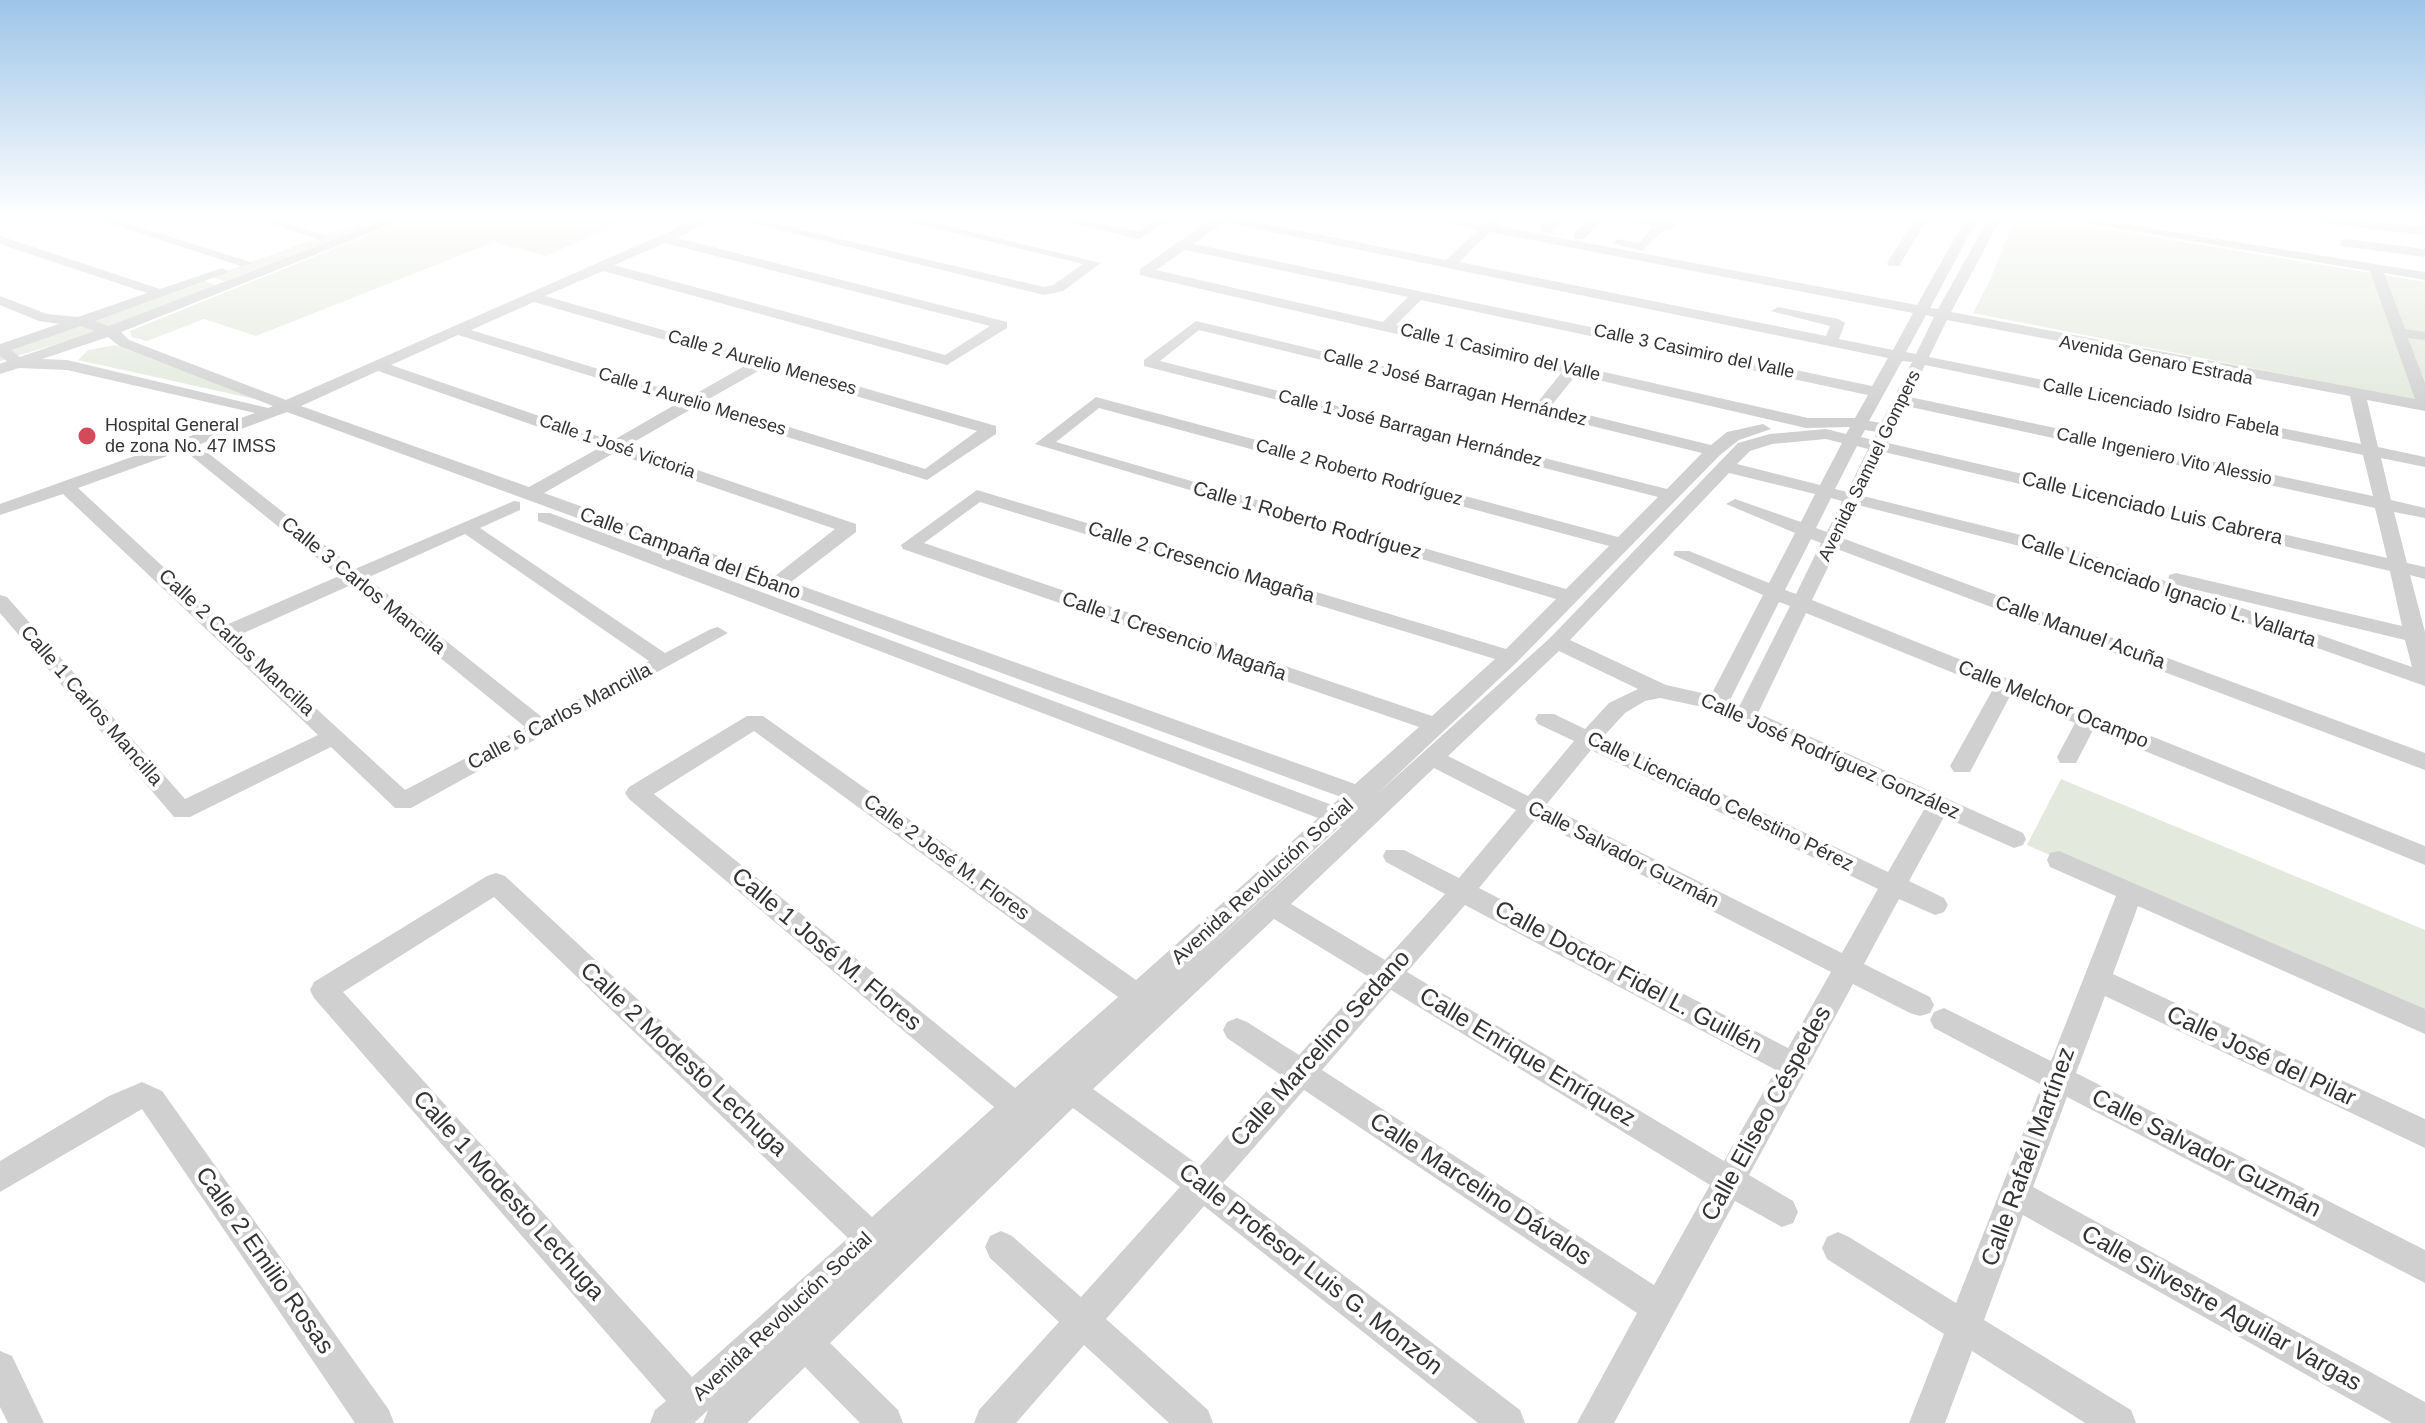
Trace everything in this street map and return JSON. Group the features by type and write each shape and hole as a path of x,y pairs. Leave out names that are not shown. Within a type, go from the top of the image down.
{"street":[{"path":"133,284 162,294"},
{"path":"0,349 188,284"},
{"path":"0,510 279,410 561,284"},
{"path":"669,284 947,360 1002,325 844,284"},
{"path":"1016,284 1044,291 1064,284"},
{"name":"Calle 1 Casimiro del Valle","path":"1195,284 1806,423"},
{"name":"Calle 3 Casimiro del Valle","path":"1373,284 1419,294 1610,315 1877,392"},
{"path":"1516,284 1610,315"},
{"name":"Avenida Genaro Estrada","path":"1787,284 2358,397 2425,413"},
{"name":"Avenida Samuel Gompers","path":"1718,703 1804,530 1936,284"},
{"name":"Avenida Samuel Gompers","path":"1746,715 1959,284"},
{"path":"2381,284 2424,404"},
{"path":"67,365 69,359 88,349 228,285"},
{"path":"1386,327 1419,294"},
{"name":"Calle 2 Aurelio Meneses","path":"533,297 990,430 927,475"},
{"name":"Calle Campaña del Ébano","path":"0,300 44,318 85,322 279,410 645,546 1300,801 1360,810"},
{"path":"1778,311 1838,323 1831,341"},
{"name":"Calle Licenciado Isidro Fabela","path":"1610,315 1831,341 2425,462"},
{"path":"0,337 32,328 44,318"},
{"name":"Calle 2 José Barragan Hernández","path":"1149,363 1196,325 1541,408 1718,458"},
{"name":"Calle 1 Aurelio Meneses","path":"457,330 927,475"},
{"path":"2398,332 2425,336"},
{"path":"0,369 117,337"},
{"path":"0,349 19,363"},
{"name":"Calle Campaña del Ébano","path":"19,363 67,365 279,410"},
{"path":"226,633 467,527 521,500 761,363"},
{"name":"Calle 1 José Barragan Hernández","path":"1149,363 1670,495"},
{"name":"Calle 1 José Victoria","path":"378,366 849,528 775,585"},
{"path":"1541,408 1572,370"},
{"path":"2358,397 2399,567 2420,637 2425,679"},
{"name":"Avenida Genaro Estrada","path":"2358,397 2424,404"},
{"name":"Calle Ingeniero Vito Alessio","path":"1902,400 2425,513"},
{"name":"Calle 1 Roberto Rodríguez","path":"1096,402 1043,444 1571,597"},
{"name":"Calle 2 Roberto Rodríguez","path":"1096,402 1623,544"},
{"path":"1733,436 1754,412"},
{"name":"Avenida Revolución Social","path":"668,1423 1136,995 1360,810 1444,763 1557,642 1718,458 1733,436 1806,423 1883,437"},
{"name":"Avenida Revolución Social","path":"721,1423 1272,905 1436,725 1510,657 1670,495 1718,458 1744,447 1770,439 1856,431"},
{"name":"Calle Licenciado Luis Cabrera","path":"1883,437 2425,573"},
{"name":"Calle 3 Carlos Mancilla","path":"187,444 540,727"},
{"name":"Calle Licenciado Ignacio L. Vallarta","path":"1718,458 1825,491 2058,550 2425,679"},
{"name":"Calle 2 Carlos Mancilla","path":"66,487 226,633 403,802"},
{"name":"Calle 2 Cresencio Magaña","path":"912,549 910,545 977,495 1510,657"},
{"name":"Calle Manuel Acuña","path":"1735,504 2425,762"},
{"path":"467,527 663,661"},
{"name":"Calle Campaña del Ébano","path":"645,546 775,585 1317,781 1360,810"},
{"name":"Calle 1 Cresencio Magaña","path":"912,549 1436,725"},
{"path":"2058,550 2420,637"},
{"name":"Calle Melchor Ocampo","path":"1682,555 2425,856"},
{"name":"Calle 1 Carlos Mancilla","path":"0,601 182,811 335,736"},
{"name":"Calle 6 Carlos Mancilla","path":"403,802 718,633"},
{"name":"Calle José Rodríguez González","path":"1557,642 1660,691 1718,703 1746,715 2014,839"},
{"path":"1962,766 2005,686"},
{"name":"Calle Marcelino Sedano","path":"992,1423 1463,890 1588,739 1617,708 1638,696 1660,691"},
{"name":"Calle Licenciado Celestino Pérez","path":"1546,719 1935,905"},
{"path":"2068,757 2088,719"},
{"name":"Calle 1 José M. Flores","path":"755,721 637,793 1016,1107"},
{"name":"Calle 2 José M. Flores","path":"755,721 1136,995"},
{"name":"Calle Salvador Guzmán","path":"1444,763 2425,1267"},
{"path":"1300,801 1314,794 1317,781"},
{"name":"Calle Eliseo Céspedes","path":"1595,1423 1938,805"},
{"name":"Calle Doctor Fidel L. Guillén","path":"1395,856 1794,1065"},
{"path":"2059,860 2425,1022"},
{"name":"Calle 2 Modesto Lechuga","path":"324,990 496,883 870,1237"},
{"name":"Calle Rafaél Martínez","path":"1927,1423 2017,1195 2057,1077 2131,891"},
{"name":"Calle Enrique Enríquez","path":"1272,905 1782,1212"},
{"name":"Calle José del Pilar","path":"2096,979 2425,1134"},
{"name":"Calle 1 Modesto Lechuga","path":"324,990 691,1402"},
{"name":"Calle Marcelino Dávalos","path":"1237,1030 1659,1308"},
{"name":"Calle Profesor Luis G. Monzón","path":"1072,1090 1200,1184 1507,1423"},
{"name":"Calle 2 Emilio Rosas","path":"0,1178 119,1105 142,1095 152,1100 376,1423"},
{"name":"Calle Silvestre Aguilar Vargas","path":"2017,1195 2425,1422"},
{"path":"1001,1247 1195,1423"},
{"path":"1838,1248 2118,1423"},
{"path":"805,1342 885,1423"},
{"path":"0,1368 26,1423"}],"shaded area":[{"path":"189,284 216,285 112,327 91,320"},
{"path":"245,284 387,284 256,336 204,319 147,341 132,337 130,331"},
{"path":"1988,284 2425,284 2425,402 1973,313"},
{"path":"84,325 100,331 0,361 0,350"},
{"path":"115,345 264,401 78,360 88,350"},
{"path":"2061,779 2425,930 2425,1019 2027,845"}],"place":[{"name":"Hospital General de zona No. 47 IMSS","path":"87,436"}]}
